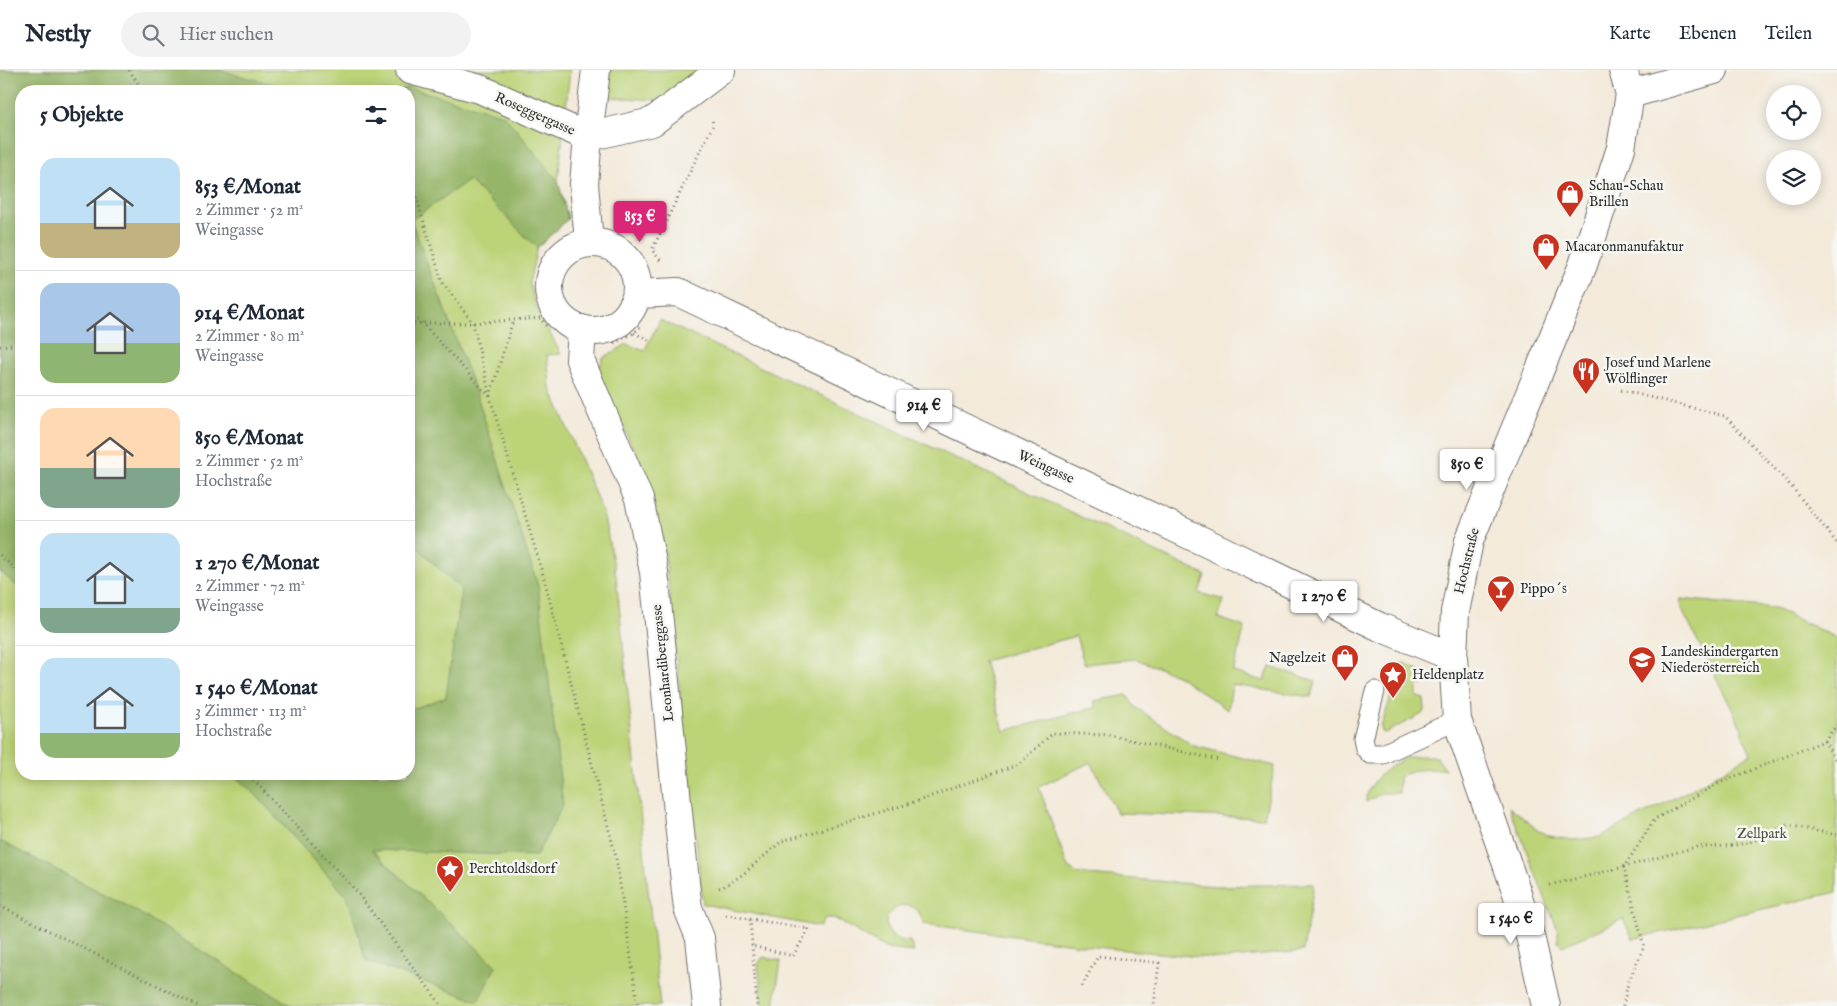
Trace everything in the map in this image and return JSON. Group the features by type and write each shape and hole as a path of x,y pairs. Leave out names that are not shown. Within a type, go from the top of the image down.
{"street":[{"name":"Roseggergasse","path":"410,70 480,89 588,137 584,184 589,242"},
{"path":"596,70 588,137 652,122 715,75"},
{"path":"1626,82 1714,70"},
{"name":"Hochstraße","path":"1546,1006 1531,940 1517,893 1457,720 1453,657 1455,612 1469,541 1583,265 1621,148 1626,82"},
{"path":"589,242 615,248 633,267 637,294 630,311 617,324 600,330 582,329 563,320 552,303 548,282 555,263 570,249 589,242"},
{"name":"Weingasse","path":"637,294 678,292 1380,627 1453,657"},
{"name":"Leonhardiberggasse","path":"582,329 580,360 639,500 654,572 687,900 700,938 707,1006"}],"lane":[{"path":"1375,691 1363,739 1365,748 1370,754 1383,754 1457,720"}],"path":[{"path":"129,70 140,85"},
{"path":"652,250 713,125 715,75"},
{"path":"415,193 442,282 473,322 490,397 545,582 616,857 638,1006"},
{"path":"415,318 490,397"},
{"path":"415,322 473,322 540,318"},
{"path":"490,397 513,320"},
{"path":"634,332 649,340"},
{"path":"0,346 15,345"},
{"path":"1621,390 1725,416 1791,486 1837,543"},
{"path":"0,555 15,569"},
{"path":"1623,1006 1628,983 1644,948 1624,867 1655,819 1719,783 1824,741 1837,725"},
{"path":"687,900 723,887 742,875 782,841 918,801 1018,764 1053,733 1109,735 1219,760"},
{"path":"1824,741 1837,762"},
{"path":"252,780 356,891 442,1006"},
{"path":"1517,893 1696,847 1748,843 1788,825 1837,835"},
{"path":"687,900 750,919 809,929 793,956 752,946"},
{"path":"0,906 198,1006"},
{"path":"750,919 757,1006"},
{"path":"1082,986 1098,956 1159,963 1154,1006"}],"green space":[{"path":"0,70 570,70 558,181 568,219 537,248 529,283 538,311 561,354 547,355 550,387 603,513 616,576 660,1006 0,1006"},
{"path":"0,70 218,70 277,85 15,85 15,585 0,571"},
{"path":"611,70 707,70 675,101 605,97"},
{"path":"415,89 504,115 558,181 568,219 537,248 469,180 415,217"},
{"path":"415,231 477,396 538,586 563,805 536,856 372,850 496,966 478,1001 366,961 348,898 256,795 239,780 415,780 415,708 446,697 461,590 415,545"},
{"path":"660,320 1205,575 1199,593 1224,600 1218,618 1245,627 1233,672 1264,681 1270,667 1316,681 1311,697 1232,685 1228,710 1177,675 1136,659 1084,664 1076,636 984,661 1004,731 1096,707 1094,701 1127,695 1135,707 1194,746 1275,766 1264,818 1117,813 1091,762 1039,787 1068,868 1078,874 1215,886 1314,884 1303,951 1223,959 1104,948 923,924 919,913 913,907 897,908 887,920 887,927 896,938 910,941 914,952 887,949 834,918 825,918 820,927 703,904 665,554 645,471 606,394 598,371 603,358 627,344 644,351"},
{"name":"Zellpark","path":"1680,599 1774,608 1837,638 1837,892 1633,939 1623,919 1562,946 1558,942 1558,931 1509,806 1534,827 1549,836 1573,840 1600,837 1697,786 1751,754 1742,734 1742,729 1681,608"},
{"path":"1402,663 1422,672 1423,685 1417,685 1417,697 1424,699 1425,709 1422,714 1385,733 1382,732 1381,727"},
{"path":"1416,756 1436,757 1445,769 1420,770 1403,774 1399,778 1399,793 1382,793 1366,802 1367,795 1374,781 1394,764"},
{"path":"0,841 124,904 292,1006 0,1006"},
{"path":"763,957 781,961 774,1006 763,1006 758,964"}],"place":[{"name":"Schau-Schau Brillen","path":"1570,218"},
{"name":"Macaronmanufaktur","path":"1546,271"},
{"name":"Josef und Marlene Wölflinger","path":"1586,395"},
{"name":"Pippo´s","path":"1501,613"},
{"name":"Nagelzeit","path":"1345,682"},
{"name":"Landeskindergarten Niederösterreich","path":"1642,684"},
{"name":"Heldenplatz","path":"1393,699"},
{"name":"Perchtoldsdorf","path":"450,893"}]}
